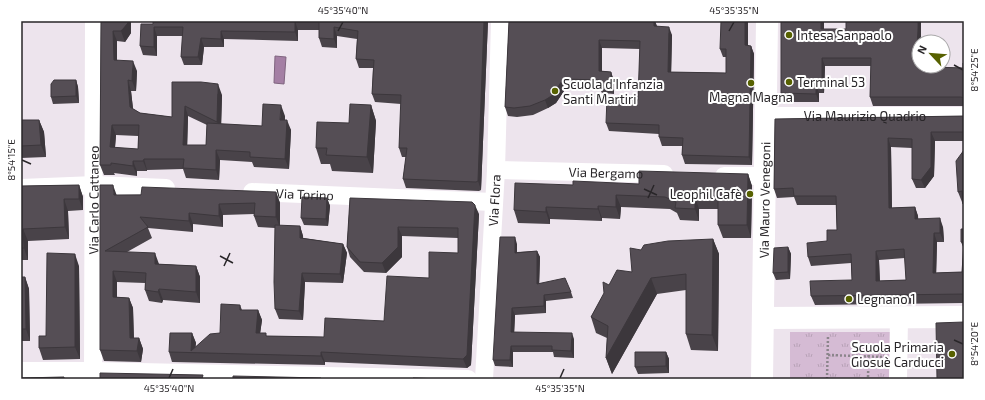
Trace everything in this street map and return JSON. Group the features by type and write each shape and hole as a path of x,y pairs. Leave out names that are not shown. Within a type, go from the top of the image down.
{"street":[{"name":"Via Carlo Cattaneo","path":"93,375 94,21"},
{"name":"Via Flora","path":"484,379 496,170 500,21"},
{"name":"Via Mauro Venegoni","path":"762,379 767,21"},
{"name":"Via Maurizio Quadrio","path":"766,116 964,116"},
{"name":"Via Bergamo","path":"496,170 680,175"},
{"path":"710,176 765,176"},
{"path":"21,188 94,185 181,189"},
{"name":"Via Torino","path":"236,191 493,202"},
{"path":"764,318 829,319 954,317"},
{"path":"898,318 898,379"},
{"path":"21,371 93,375 468,379"}],"path":[{"path":"827,379 829,319"},
{"path":"868,377 869,340"},
{"path":"828,355 898,357"}],"green space":[{"path":"790,332 890,332 890,379 790,379"}],"shaded area":[{"path":"275,56 286,57 284,84 274,83"}],"building":[{"path":"101,21 128,21 121,31 113,31 114,60 133,61 132,81 128,80 130,107 140,113 172,117 172,82 201,82 218,84 217,122 185,106 183,145 206,145 207,123 262,126 263,104 281,105 280,120 287,120 285,159 250,157 250,152 216,150 216,170 183,168 184,159 144,159 143,161 133,161 133,166 111,163 111,165 100,165","holes":["112,125 139,125 138,149 110,147"]},
{"path":"153,21 295,21 295,32 221,31 221,39 201,38 198,57 181,57 183,27 154,27 154,47 140,46 141,24 153,24"},
{"path":"319,21 484,21 478,181 403,179 407,148 399,148 401,95 372,94 374,60 356,59 358,31 334,27 334,39 319,38"},
{"path":"509,21 654,21 654,26 669,27 668,72 726,73 726,49 720,49 721,21 745,21 745,45 751,46 749,157 682,155 683,138 659,137 659,125 606,123 607,98 638,100 640,41 599,40 599,71 611,72 611,85 599,85 599,80 563,79 553,95 545,100 530,106 514,108 505,107"},
{"path":"781,21 821,21 821,29 846,29 846,21 918,21 918,34 911,34 911,74 951,74 951,68 963,68 964,63 964,98 870,97 871,58 822,58 822,85 816,85 816,94 781,93"},
{"path":"54,80 76,80 76,96 51,97 51,84"},
{"path":"350,104 371,105 367,157 326,155 327,148 316,148 317,122 349,123"},
{"path":"964,116 964,132 931,132 931,167 921,180 912,179 912,139 888,138 889,208 915,207 915,219 940,218 940,233 934,233 933,273 962,272 964,243 964,294 811,296 810,281 852,280 851,254 808,257 807,243 827,241 827,230 837,230 836,196 794,196 793,188 774,189 775,119","holes":["904,249 906,280 876,281 876,251"]},
{"path":"21,120 39,120 41,145 21,146"},
{"path":"964,150 964,205 962,191 958,192 956,161"},
{"path":"639,171 748,174 747,225 718,225 718,197 695,197 695,209 675,208 676,202 665,197 616,195 616,207 598,206 598,209 546,207 546,212 514,210 515,183 573,185 573,181 639,184"},
{"path":"79,185 79,199 64,199 65,227 23,229 24,248 21,248 21,186"},
{"path":"100,185 113,185 114,195 141,195 142,187 276,192 276,217 254,216 255,203 219,204 219,216 189,213 189,221 140,217 148,227 105,251 155,253 155,264 196,266 196,292 159,289 158,292 145,290 146,273 113,271 113,297 129,298 130,338 139,338 137,351 100,350"},
{"path":"302,197 327,198 326,219 301,218"},
{"path":"350,198 472,202 475,205 467,355 463,359 321,352 321,356 169,352 170,333 192,333 191,351 210,334 220,333 221,304 240,305 240,310 258,310 256,333 266,333 266,336 324,337 325,318 384,321 387,276 429,278 429,252 458,253 458,228 398,227 398,247 382,263 360,262 347,247"},
{"path":"275,225 300,226 300,238 343,244 340,274 302,273 299,311 275,309"},
{"path":"961,229 964,229 964,242 961,242"},
{"path":"500,237 515,237 515,253 537,251 537,284 565,278 571,292 544,295 544,306 512,308 511,332 572,333 571,351 552,350 552,346 511,346 510,360 493,360"},
{"path":"713,239 712,335 686,334 686,274 651,278 606,358 608,326 591,317 604,293 603,282 609,285 617,270 632,272 630,248 641,250 644,245 668,241"},
{"path":"788,247 788,272 773,273 774,248"},
{"path":"47,253 75,254 75,347 39,348 39,336 46,336"},
{"path":"21,277 25,277 26,329 21,329"},
{"name":"Scuola Primaria Giosuè Carducci","path":"964,322 964,379 937,379 936,323"},
{"path":"635,352 666,352 666,366 635,367"},
{"path":"100,373 203,375 202,379 100,379"},
{"path":"233,376 321,378 321,379 233,379"},
{"path":"64,377 64,379 21,379 21,378"},
{"path":"413,378 443,379 413,379"}],"place":[{"name":"Intesa Sanpaolo","path":"789,35"},
{"name":"Terminal 53","path":"789,82"},
{"name":"Magna Magna","path":"751,83"},
{"name":"Scuola d'Infanzia Santi Martiri","path":"555,91"},
{"name":"Leophil Cafè","path":"750,194"},
{"name":"Legnano 1","path":"849,299"},
{"name":"Scuola Primaria Giosuè Carducci","path":"952,354"}]}
